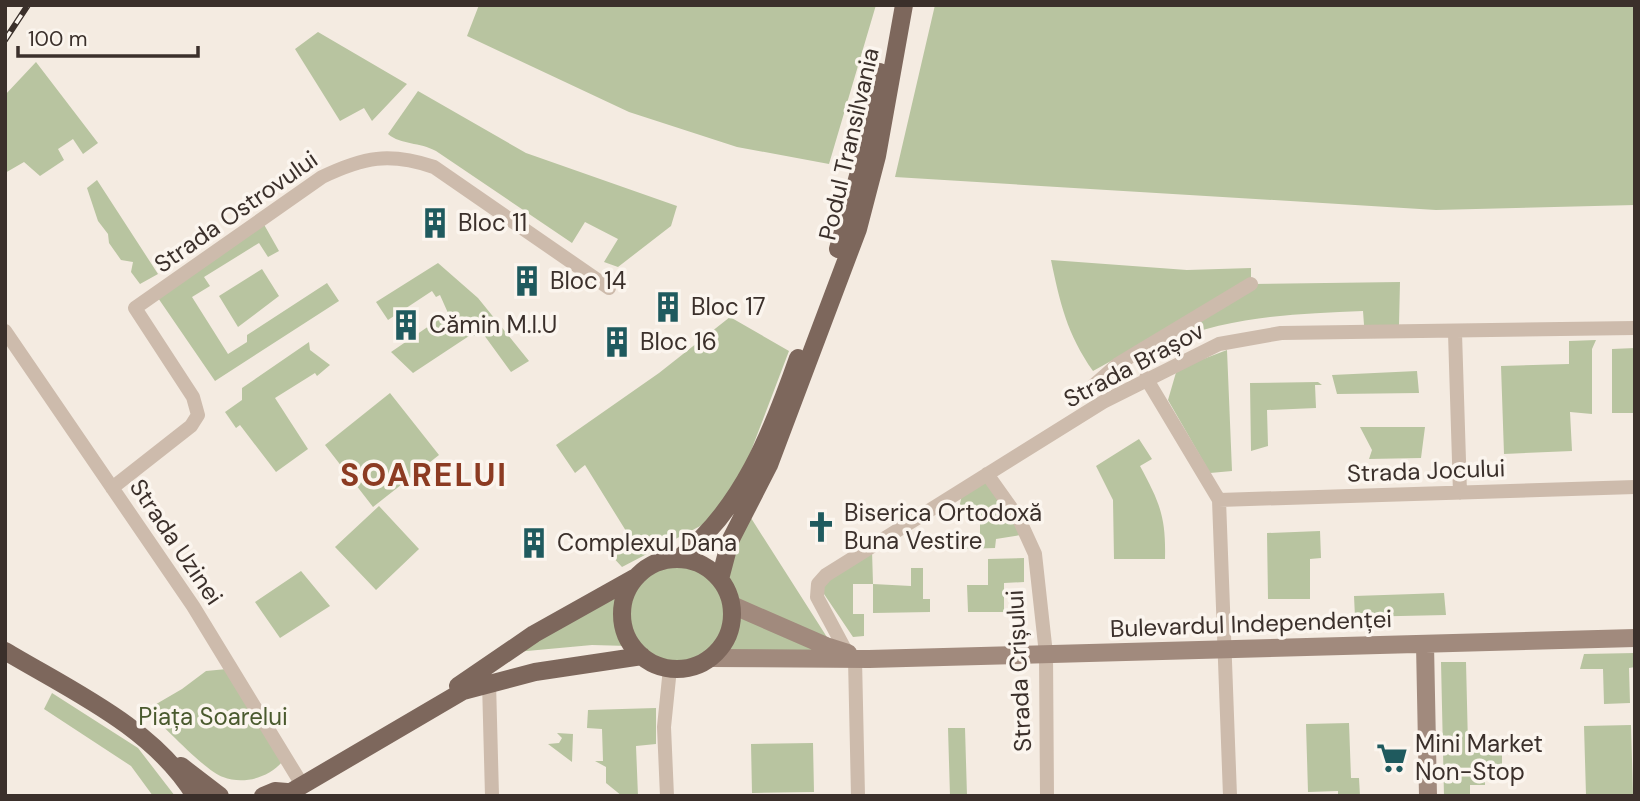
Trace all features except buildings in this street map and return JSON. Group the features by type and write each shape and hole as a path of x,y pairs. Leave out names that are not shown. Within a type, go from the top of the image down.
{"main road":[{"name":"Podul Transilvania","path":"800,370 845,228 893,5"},
{"name":"Podul Transilvania","path":"800,370 858,229 877,156 904,5"},
{"path":"678,559 701,541 732,504 800,370"},
{"path":"720,579 730,541 769,465 800,370"},
{"path":"402,724 534,634 656,563 678,559 701,564 720,579 732,605 732,622 727,638 710,658"},
{"path":"637,576 626,593 622,613 626,633 642,656 670,668"},
{"path":"5,651 106,712 219,796"},
{"path":"263,796 275,791 291,790 443,700 489,682 642,656"},
{"name":"Bulevardul Independenței","path":"670,668 695,666 710,658"},
{"path":"160,752 182,775 195,796"}],"street":[{"name":"Strada Ostrovului","path":"112,488 191,426 198,415 193,397 135,308 323,177 354,162 383,157 406,158 433,167 609,288"},
{"path":"1093,386 1118,364 1251,284"},
{"name":"Strada Brașov","path":"857,657 817,597 818,583 987,474 1146,378 1219,344 1281,333 1455,333 1635,328"},
{"name":"Strada Uzinei","path":"5,331 193,606 291,790"},
{"path":"1455,333 1460,493"},
{"path":"1146,378 1219,500 1230,796"},
{"name":"Strada Crișului","path":"987,474 1019,519 1033,548 1046,654 1047,796"},
{"name":"Strada Jocului","path":"1219,500 1635,487"},
{"name":"Bulevardul Independenței","path":"732,605 857,657"},
{"name":"Bulevardul Independenței","path":"710,658 1046,654 1635,638"},
{"path":"1424,644 1429,796"},
{"path":"857,657 858,796"},
{"path":"667,796 664,727 670,668"},
{"path":"489,682 492,796"}],"green space":[{"path":"479,5 876,5 829,164 737,147 629,112 467,36"},
{"path":"935,5 1635,5 1635,205 1436,210 895,177"},
{"path":"318,32 407,84 372,121 364,108 340,121 295,49"},
{"path":"36,62 98,143 83,154 73,139 58,149 64,160 40,176 24,162 5,173 5,95"},
{"path":"418,91 526,153 677,206 671,226 618,267 604,262 618,239 585,222 572,243 436,151 393,138 388,134"},
{"path":"97,180 158,274 140,284 131,272 133,262 121,260 98,221 87,188"},
{"path":"262,221 279,251 268,257 259,243 204,277 210,286 192,297 228,354 247,342 247,335 327,283 339,301 215,381 156,295"},
{"path":"1051,260 1187,270 1251,268 1251,284 1400,282 1399,325 1364,325 1363,311 1263,318 1214,327 1166,343 1156,336 1093,371 1066,318"},
{"path":"438,263 478,298 529,361 511,372 484,335 469,336 413,373 391,352 448,313 440,295 436,297 432,291 388,320 376,302"},
{"path":"262,269 279,296 238,327 219,296"},
{"path":"730,317 789,351 746,464 729,496 706,523 622,567 610,554 631,539 585,465 575,473 556,445 659,373"},
{"path":"1596,340 1592,349 1592,414 1570,412 1572,451 1504,454 1501,366 1569,364 1569,341"},
{"path":"309,342 310,350 330,365 317,376 315,373 275,398 308,449 276,472 240,425 236,428 225,412 242,400 242,388"},
{"path":"1635,348 1635,413 1612,413 1612,349"},
{"path":"1227,350 1232,471 1210,473 1168,400 1177,369"},
{"path":"1417,371 1419,393 1337,394 1332,375"},
{"path":"1318,382 1322,385 1315,385 1316,408 1267,410 1268,446 1251,451 1250,383"},
{"path":"390,393 439,455 373,507 325,445"},
{"path":"1360,427 1425,427 1421,458 1369,459 1372,450"},
{"path":"1139,439 1152,459 1140,466 1160,511 1165,559 1114,559 1113,500 1096,466"},
{"path":"987,474 1027,534 996,539 995,548 964,549 960,545 980,544 980,509 959,509 963,489"},
{"path":"379,506 419,549 376,590 335,547"},
{"path":"751,518 832,645 733,599 728,575 730,557"},
{"path":"1320,531 1321,558 1310,559 1310,599 1268,599 1267,533"},
{"path":"872,550 873,584 853,584 853,614 864,614 864,636 853,637 824,594 824,582"},
{"path":"1024,558 1024,582 1004,583 1004,612 968,612 967,585 988,585 988,559"},
{"path":"677,559 698,563 716,575 728,593 732,614 728,635 716,653 698,665 677,669 656,665 638,653 626,635 622,614 626,593 638,575 656,563"},
{"path":"911,568 923,568 923,599 930,599 930,612 873,613 873,584 911,586"},
{"path":"301,571 330,606 280,638 255,602"},
{"path":"625,589 619,618 628,646 592,645 516,652"},
{"path":"1444,593 1446,615 1355,617 1354,596"},
{"path":"734,608 849,656 716,655 732,634"},
{"path":"1635,653 1635,667 1629,668 1630,703 1604,704 1603,669 1580,669 1584,654"},
{"path":"1441,662 1466,662 1468,745 1502,744 1502,764 1485,765 1485,785 1470,785 1470,796 1444,796"},
{"name":"Piața Soarelui","path":"227,669 282,762 270,772 247,780 231,779 215,773 146,710 206,671"},
{"path":"52,693 138,748 175,796 153,796 131,766 44,709"},
{"path":"656,708 656,744 636,746 638,796 622,796 606,783 606,767 595,761 603,761 602,729 587,728 588,710"},
{"path":"1349,723 1351,778 1359,778 1360,796 1338,796 1338,791 1308,792 1306,724"},
{"path":"1631,725 1633,794 1586,795 1584,726"},
{"path":"948,728 965,728 967,796 950,796"},
{"path":"557,733 573,734 572,762 548,744 559,743 562,738"},
{"path":"813,743 814,792 752,793 751,744"}],"railway":[{"path":"5,40 28,5"}],"place":[{"name":"Bloc 11","path":"435,223"},
{"name":"Bloc 14","path":"527,281"},
{"name":"Bloc 17","path":"668,307"},
{"name":"Cămin M.I.U","path":"406,325"},
{"name":"Bloc 16","path":"617,342"},
{"name":"Biserica Ortodoxă Buna Vestire","path":"821,527"},
{"name":"Complexul Dana","path":"534,543"},
{"name":"Mini Market Non-Stop","path":"1392,758"}],"district":[{"name":"SOARELUI","path":"424,475"}]}
